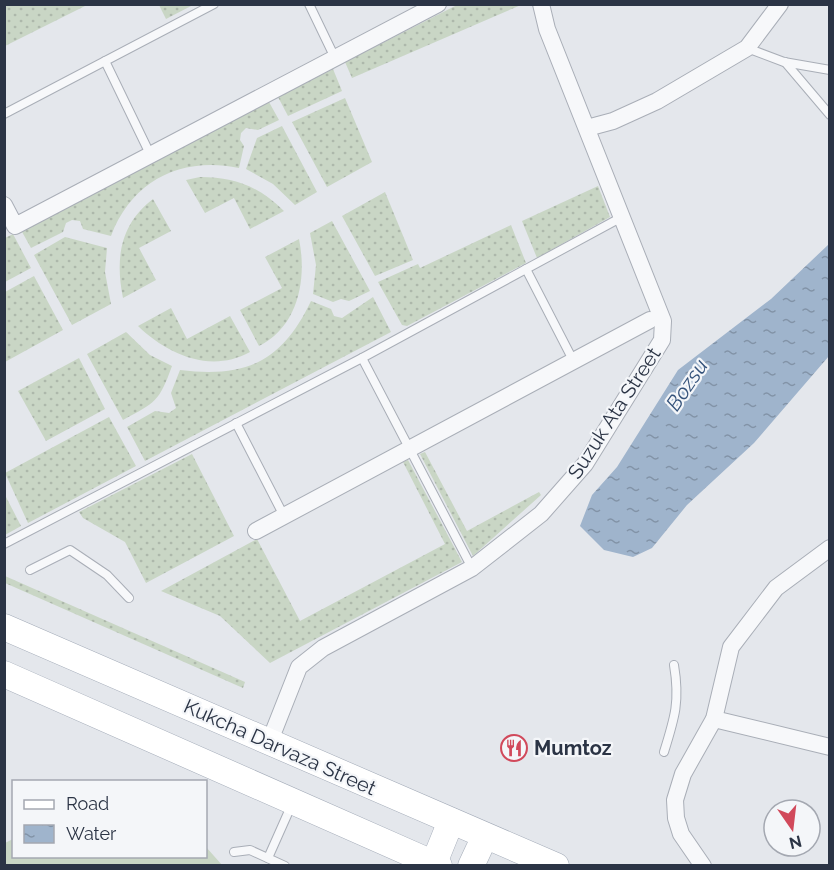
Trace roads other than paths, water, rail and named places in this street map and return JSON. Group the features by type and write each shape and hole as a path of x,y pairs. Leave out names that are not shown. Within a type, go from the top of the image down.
{"main road":[{"name":"Kukcha Darvaza Street","path":"4,627 556,866"},
{"path":"4,675 437,864 451,821"},
{"path":"471,866 485,836"},
{"path":"378,838 402,866"}],"street":[{"name":"Suzuk Ata Street","path":"269,743 299,668 323,648 472,568 541,514 585,464 662,339 663,321 547,29 541,4"},
{"path":"587,128 613,121 657,101 747,48 780,4"},
{"path":"4,205 10,228 438,5"},
{"path":"256,531 650,320"},
{"path":"703,866 681,834 676,818 675,800 683,774 714,719 731,647 776,588 830,548"},
{"path":"714,719 830,747"}],"lane":[{"path":"4,114 214,4"},
{"path":"309,4 335,58"},
{"path":"747,48 784,62 830,70"},
{"path":"105,62 150,154"},
{"path":"784,62 830,115"},
{"path":"4,544 362,358 623,217"},
{"path":"526,269 574,362"},
{"path":"362,358 472,568"},
{"path":"236,423 284,516"},
{"path":"30,570 70,550 107,575 129,598"},
{"path":"664,752 674,721 679,693 674,665"},
{"path":"268,858 293,801"},
{"path":"234,852 249,850 285,866"}],"water":[{"name":"Bozsu","path":"829,244 829,356 754,443 687,505 652,548 633,557 604,550 580,526 592,495 617,467 678,370 771,299"}],"place":[{"name":"Mumtoz","path":"514,748"}]}
